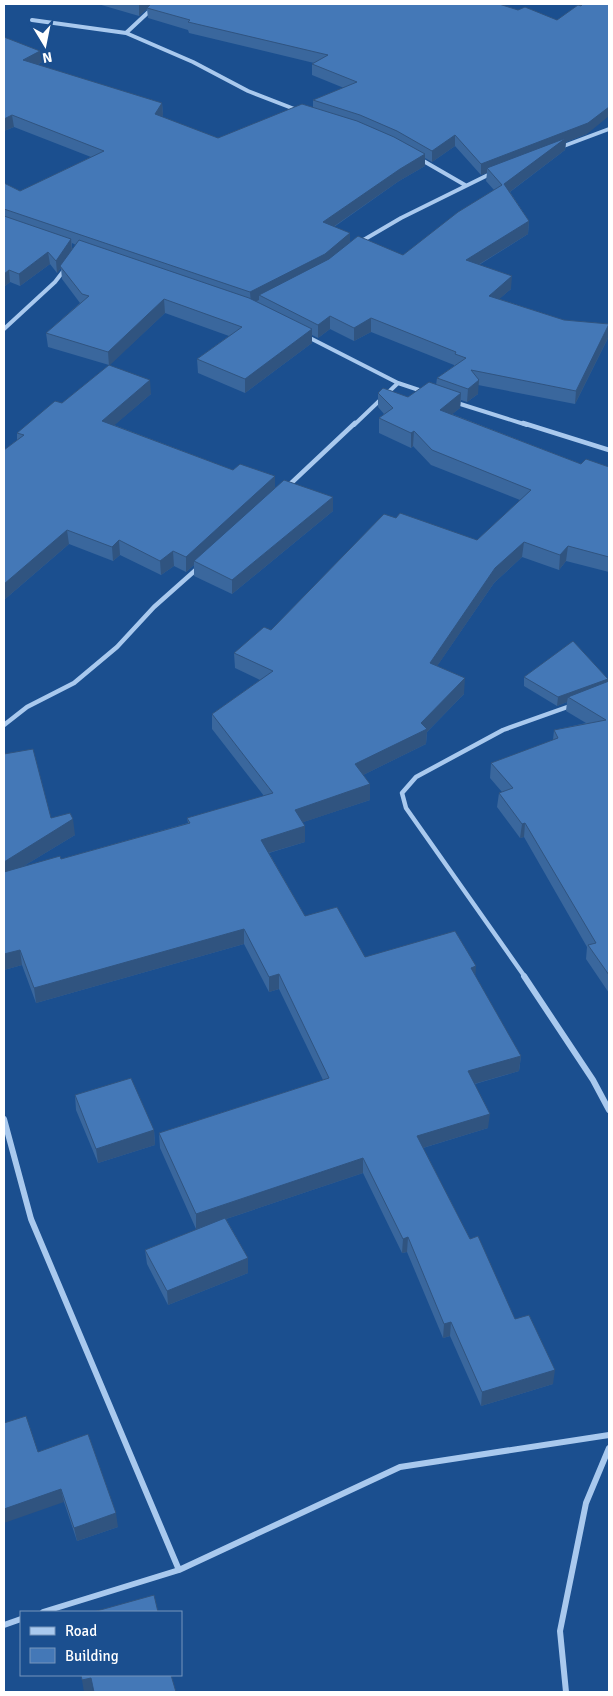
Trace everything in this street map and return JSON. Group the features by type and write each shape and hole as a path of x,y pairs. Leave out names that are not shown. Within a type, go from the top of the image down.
{"street":[{"path":"126,33 157,4"},
{"path":"32,20 126,33 193,62 248,91 300,111"},
{"path":"554,150 609,129"},
{"path":"412,156 465,185"},
{"path":"355,246 401,218 465,185 498,171"},
{"path":"4,329 55,282 66,266"},
{"path":"303,335 398,383 434,395"},
{"path":"283,490 398,383"},
{"path":"452,402 609,450"},
{"path":"4,725 27,707 74,683 117,647 154,606 206,560"},
{"path":"583,701 503,730 416,777 402,793 406,808 539,996 562,1034 600,1087 609,1110"},
{"path":"4,1119 31,1219 179,1570"},
{"path":"46,1611 179,1570 400,1468 609,1435"},
{"path":"566,1692 560,1631 586,1503 609,1448"},
{"path":"4,1625 20,1619"}],"building":[{"path":"151,4 499,4 518,10 525,7 557,20 578,5 609,4 609,107 588,123 481,164 455,135 432,151 397,131 360,115 313,100 357,82 312,64 328,55 188,22 190,20 147,8"},
{"path":"4,37 40,51 23,60 162,103 155,114 218,138 302,104 357,121 394,137 425,154 323,222 350,233 325,254 250,292 4,209 4,183 20,191 104,151 12,115 4,119"},
{"path":"566,138 504,184 529,221 466,260 512,276 489,296 564,320 609,324 576,391 471,370 479,380 468,389 437,378 466,358 455,354 456,352 371,318 354,328 330,316 318,325 259,295 329,259 358,236 403,255 458,212 502,185 487,168"},
{"path":"4,216 71,239 56,261 48,252 19,274 9,270 4,274"},
{"path":"79,240 249,298 312,329 245,379 197,359 242,327 164,299 108,352 46,333 89,296 82,294 60,266"},
{"path":"109,365 150,380 102,421 233,470 240,464 275,476 186,557 173,551 160,561 119,540 112,547 67,530 4,584 4,450 24,435 17,433 55,401 62,403"},
{"path":"429,382 461,393 440,410 581,464 586,459 609,467 609,557 568,546 560,555 524,542 495,568 430,663 465,678 421,723 427,729 355,764 370,784 295,810 305,826 261,840 305,916 337,907 365,957 455,931 476,966 471,968 521,1056 468,1071 490,1114 417,1136 470,1239 478,1236 515,1319 529,1315 555,1370 482,1392 451,1322 444,1324 408,1237 403,1239 363,1158 196,1214 159,1133 329,1078 279,974 269,977 244,929 34,988 20,950 4,954 4,872 60,856 61,859 190,823 187,818 273,793 212,714 273,671 234,653 264,627 271,630 384,514 396,518 400,513 477,540 531,490 432,450 414,431 411,433 379,418 393,408 378,393 383,388 408,397"},
{"path":"284,480 333,497 232,580 194,561"},
{"path":"573,641 608,679 558,697 524,677"},
{"path":"609,681 609,975 588,945 596,943 525,823 522,824 499,793 513,788 491,763 558,738 554,730 606,720 568,697"},
{"path":"33,749 51,818 70,813 73,819 4,862 4,754"},
{"path":"131,1078 154,1130 96,1149 75,1095"},
{"path":"225,1218 248,1258 167,1291 145,1250"},
{"path":"26,1416 38,1452 88,1434 116,1513 74,1528 61,1489 4,1509 4,1423"},
{"path":"154,1595 158,1611 97,1611"},
{"path":"81,1676 171,1676 176,1692 94,1692 91,1678 82,1680"}]}
